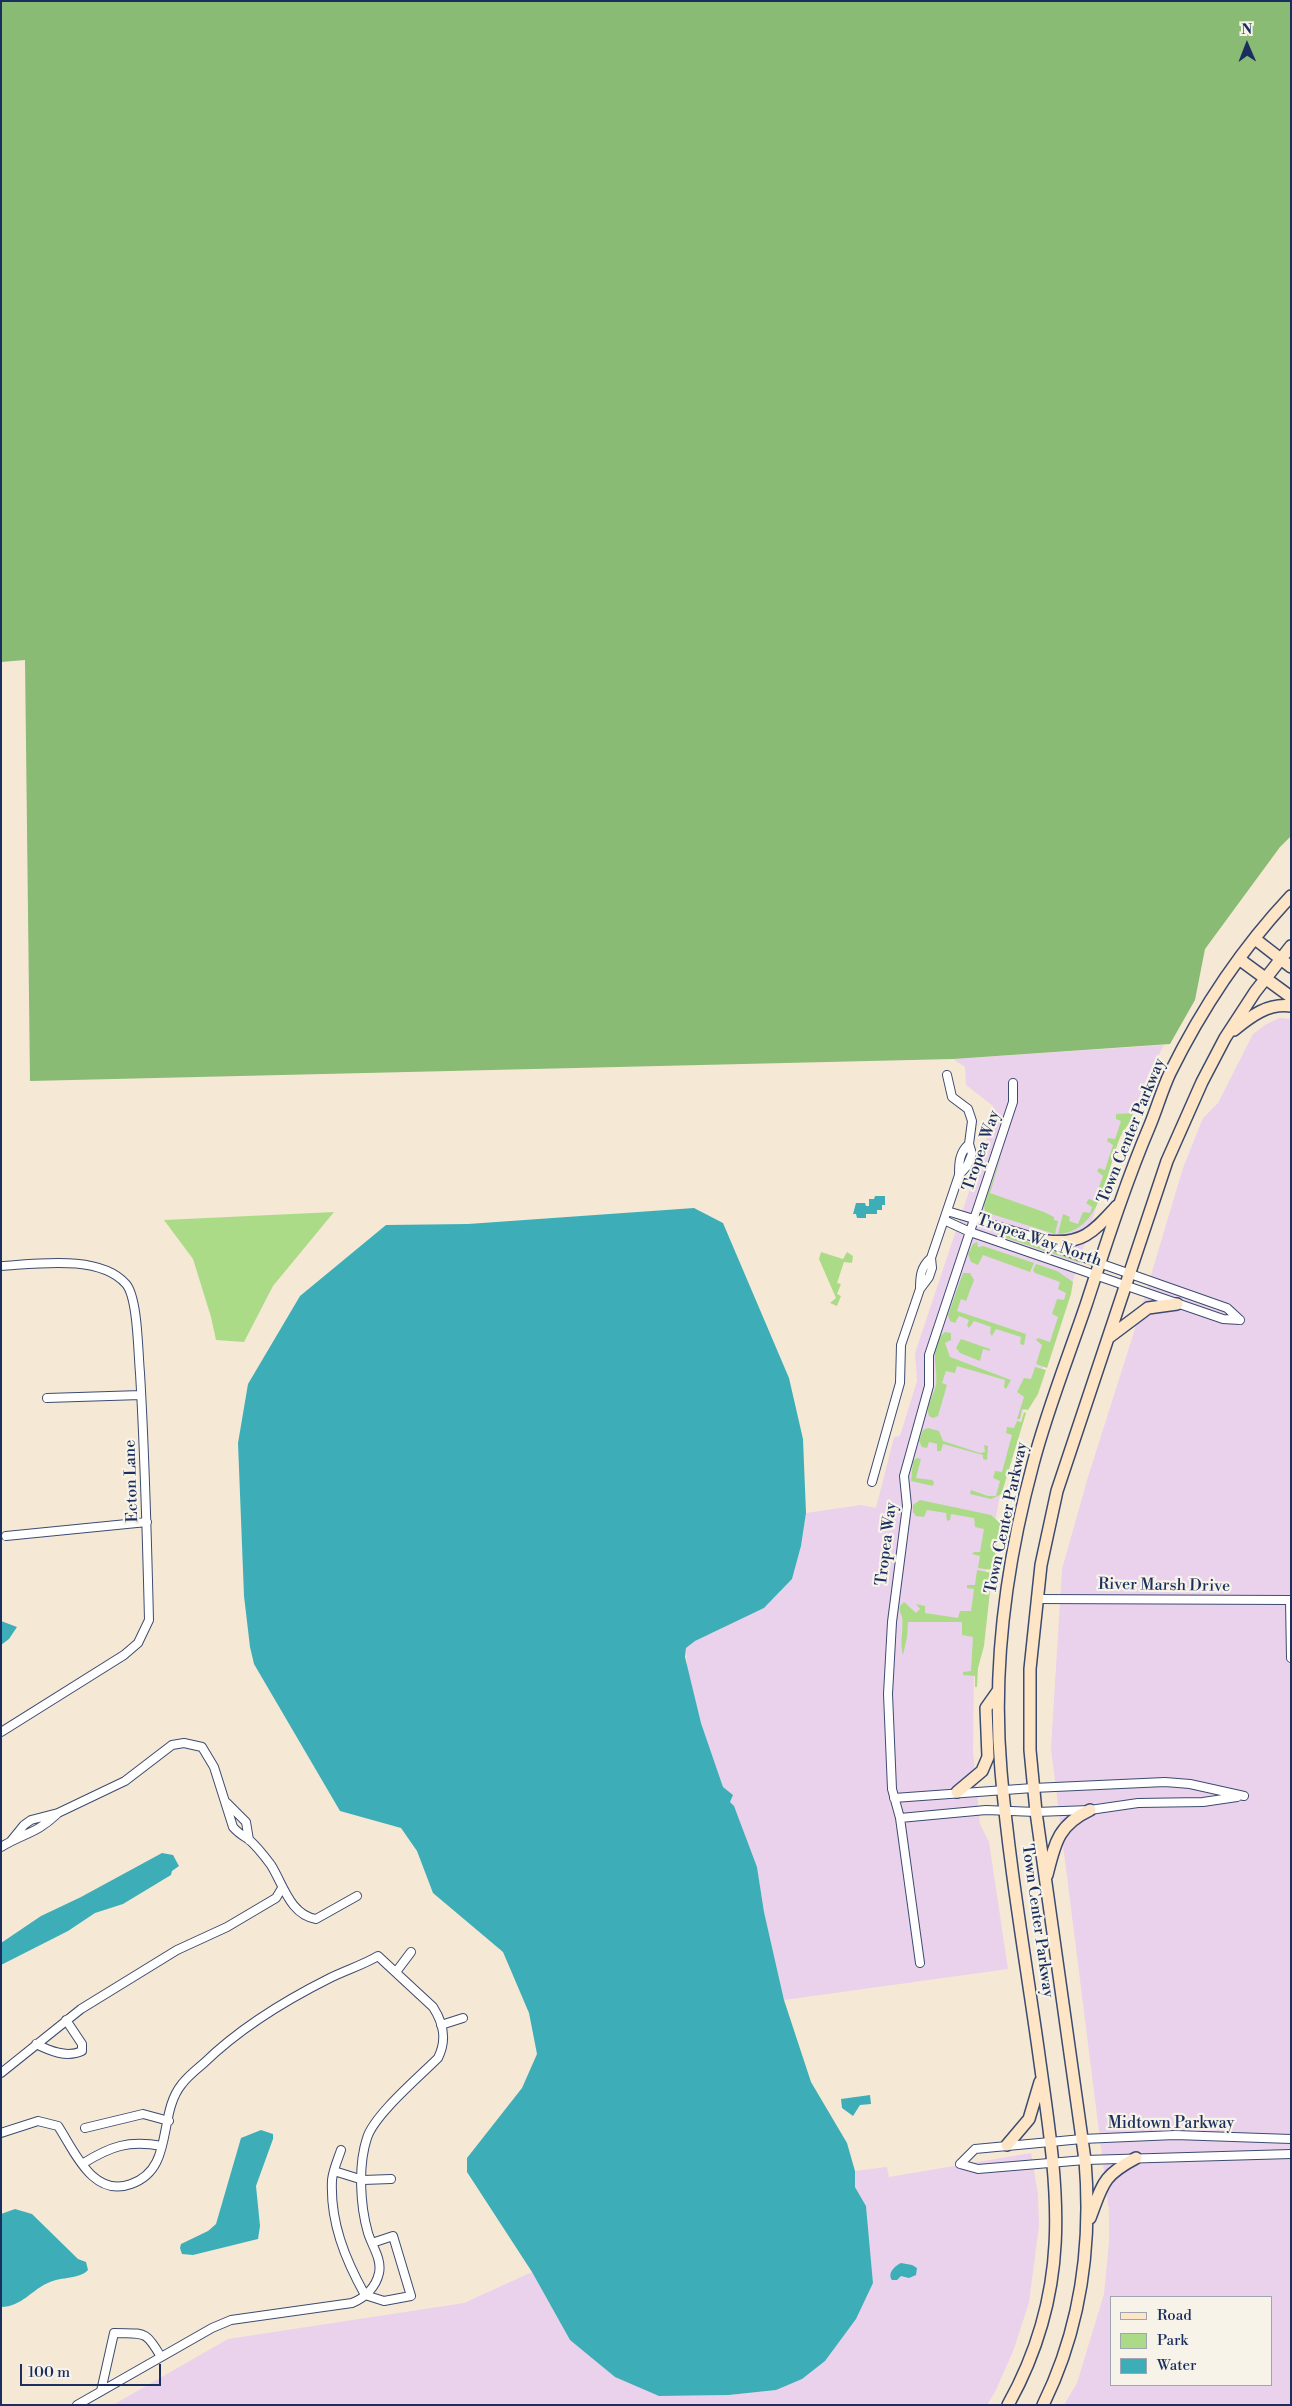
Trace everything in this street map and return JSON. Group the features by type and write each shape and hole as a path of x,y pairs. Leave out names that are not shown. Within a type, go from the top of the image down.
{"main road":[{"name":"Town Center Parkway","path":"1008,2405 1033,2352 1051,2285 1057,2214 1052,2142 1041,2075 1000,1770 998,1691 1001,1639 1010,1561 1033,1464 1132,1165 1170,1073 1200,1018 1239,959 1291,896"},
{"path":"1255,939 1291,967"},
{"name":"Town Center Parkway","path":"1043,2405 1065,2355 1082,2288 1088,2224 1085,2160 1036,1812 1030,1750 1030,1670 1041,1564 1057,1491 1106,1339 1126,1286 1167,1161 1195,1096 1225,1038 1265,978 1291,946"},
{"path":"1239,959 1291,997"},
{"path":"1225,1038 1262,1010 1272,1007 1291,1006"},
{"path":"1047,1242 1065,1243 1082,1238 1101,1223 1120,1203"},
{"path":"1106,1339 1148,1308 1177,1304"},
{"path":"957,1792 982,1771 988,1757 986,1708 998,1691"},
{"path":"1046,1879 1060,1835 1075,1817 1090,1810"},
{"path":"1008,2145 1029,2120 1041,2075"},
{"path":"1088,2224 1104,2183 1115,2170 1136,2158"}],"street":[{"path":"872,1482 900,1383 901,1345 920,1289 920,1274 924,1265 931,1258 959,1176 961,1154 969,1144 971,1114 952,1097 947,1075"},
{"name":"Tropea Way","path":"920,1963 900,1818 894,1798 890,1760 889,1664 893,1613 907,1506 904,1476 929,1386 929,1355 1013,1102 1013,1083"},
{"name":"Tropea Way North","path":"944,1220 970,1232 1177,1304 1223,1319 1240,1320 1227,1308 1130,1272 1065,1251 1047,1242 974,1217 947,1211"},
{"name":"Ecton Lane","path":"1,1266 86,1265 102,1268 126,1284 136,1313 146,1447 149,1620 138,1643 124,1655 1,1732"},
{"path":"47,1398 141,1395"},
{"path":"6,1536 147,1522"},
{"name":"River Marsh Drive","path":"1036,1599 1290,1600"},
{"path":"1290,1600 1291,1658"},
{"path":"11,1841 24,1825 31,1820 58,1812 125,1781 172,1745 184,1743 202,1747 214,1767 227,1803 233,1828 238,1834 249,1840 271,1866 288,1899 309,1918 316,1919 357,1896"},
{"path":"894,1798 957,1792 1165,1782 1190,1784 1244,1796 1203,1802 1138,1803 1090,1810 1036,1812 986,1810 900,1818"},
{"path":"227,1803 246,1822 249,1840"},
{"path":"1,1847 45,1826 58,1812"},
{"path":"1,2073 66,2020 177,1950 227,1928 276,1898 282,1888"},
{"path":"396,1972 411,1952"},
{"path":"1,2133 38,2121 58,2126 82,2164 96,2180 106,2185 130,2185 150,2173 159,2159 176,2094 182,2084 249,2024 318,1985 360,1967 378,1956 433,2007 442,2024 444,2046 438,2058 377,2120 367,2137 363,2180 364,2210 368,2232 378,2258 379,2272 374,2287 366,2295 352,2303 231,2320 212,2328 76,2405"},
{"path":"442,2024 463,2018"},
{"path":"36,2044 50,2052 75,2054 82,2051 82,2044 66,2020"},
{"path":"85,2128 143,2114 169,2121"},
{"name":"Midtown Parkway","path":"1291,2139 1175,2135 1082,2139 975,2149 960,2164 978,2169 1085,2160 1291,2154"},
{"path":"82,2164 102,2151 116,2146 143,2143 162,2146"},
{"path":"340,2150 334,2172 333,2198 337,2233 348,2264 366,2295 384,2301 411,2296 393,2236 372,2243"},
{"path":"334,2172 363,2180 391,2179"},
{"path":"101,2391 114,2333 141,2334 150,2337 161,2357"}],"shaded area":[{"path":"1279,1018 1291,1019 1291,2405 1064,2405 1077,2383 1104,2294 1109,2242 1109,2211 1051,1749 1062,1569 1088,1477 1183,1168 1203,1118 1218,1103 1253,1034"},
{"path":"1164,1045 1148,1075 1132,1116 1120,1132 1070,1290 1034,1392 1024,1409 1002,1484 981,1598 974,1667 973,1751 980,1824 989,1842 1008,1969 784,2000 764,1912 757,1867 730,1801 733,1795 723,1787 701,1723 687,1669 686,1648 695,1641 764,1608 792,1579 801,1546 806,1513 861,1505 876,1508 894,1437 900,1436 917,1381 915,1353 994,1117 993,1106 966,1085 965,1067 953,1059"},
{"path":"1031,2153 1038,2194 1039,2226 1029,2302 1014,2349 995,2392 987,2405 113,2405 228,2339 464,2303 532,2272 570,2340 660,2396 729,2395 776,2390 873,2283 866,2206 855,2186 855,2171 887,2167 889,2177"}],"green space":[{"path":"1,1 1291,1 1291,836 1280,847 1205,949 1195,1000 1170,1044 953,1059 30,1081 25,660 1,662"},
{"path":"1133,1113 1119,1140 1100,1199 1093,1212 1084,1223 1072,1231 1058,1234 1063,1214 1070,1217 1069,1221 1078,1224 1083,1212 1090,1213 1092,1207 1086,1203 1089,1199 1094,1201 1103,1176 1097,1171 1099,1168 1105,1170 1113,1145 1107,1141 1108,1138 1115,1139 1121,1121 1116,1119 1116,1114"},
{"path":"1002,1154 990,1193 1054,1217 1054,1220 1058,1221 1055,1234 985,1212 984,1205"},
{"path":"334,1212 273,1286 244,1342 216,1340 193,1259 164,1220"},
{"path":"1002,1233 1073,1257 1081,1263 1000,1236"},
{"path":"977,1242 978,1247 983,1246 1034,1263 1030,1272 983,1255 978,1265 971,1262 968,1254 973,1244"},
{"path":"821,1252 843,1259 847,1252 853,1256 852,1263 844,1262 837,1283 841,1284 837,1294 841,1296 837,1306 830,1303 836,1298 819,1259"},
{"path":"1036,1264 1057,1271 1073,1282 1071,1294 1047,1368 1036,1364 1042,1345 1036,1340 1038,1338 1050,1342 1058,1317 1052,1314 1057,1299 1064,1300 1066,1293 1058,1289 1060,1282 1035,1273 1033,1270"},
{"path":"963,1273 970,1273 974,1280 966,1301 961,1299 957,1311 1026,1334 1024,1345 1020,1344 1021,1337 996,1329 992,1336 990,1333 991,1327 974,1321 969,1328 967,1325 969,1320 959,1316 955,1323 950,1321 948,1315"},
{"path":"945,1332 951,1333 951,1340 945,1343 950,1357 1011,1380 1006,1389 1004,1387 1005,1380 957,1366 955,1373 946,1371 942,1383 947,1385 938,1416 933,1418 929,1416 928,1408 937,1379 935,1350 936,1343"},
{"path":"961,1339 990,1349 990,1351 983,1349 980,1361 960,1353 956,1348"},
{"path":"1035,1367 1046,1370 1038,1394 1028,1410 1022,1409 1020,1419 1017,1419 1024,1397 1017,1392 1024,1378 1031,1379"},
{"path":"1024,1412 1026,1413 1003,1489 1004,1493 991,1499 970,1494 971,1490 988,1496 996,1496 1000,1481 993,1478 995,1471 1002,1472 1012,1435 1006,1433 1007,1427 1014,1428 1017,1421 1021,1422"},
{"path":"928,1428 939,1431 943,1441 980,1453 985,1452 984,1445 988,1446 987,1460 983,1459 983,1455 943,1444 941,1451 937,1451 937,1444 929,1442 927,1448 922,1447 919,1441 923,1430"},
{"path":"917,1458 921,1459 916,1478 932,1480 934,1482 933,1486 911,1481 913,1461"},
{"path":"920,1500 991,1515 1003,1526 998,1536 993,1570 978,1568 980,1556 972,1554 980,1552 984,1529 975,1527 974,1518 951,1514 950,1520 947,1521 946,1513 927,1510 924,1517 916,1516 913,1512 913,1505"},
{"path":"977,1570 992,1573 984,1646 978,1668 977,1687 975,1687 975,1676 963,1675 963,1672 971,1671 973,1637 962,1635 962,1622 908,1622 903,1655 900,1606 904,1602 916,1613 920,1609 916,1604 925,1606 925,1613 958,1618 960,1611 971,1611 974,1589 967,1588 967,1585 975,1585"}],"water":[{"path":"875,1196 885,1196 885,1205 882,1205 882,1210 877,1210 877,1214 866,1214 866,1218 857,1218 856,1214 853,1214 856,1203 865,1203 866,1206 869,1206 869,1199 874,1199"},
{"path":"694,1208 723,1223 789,1378 803,1439 806,1513 801,1546 792,1579 764,1608 695,1641 686,1648 685,1657 701,1723 723,1787 733,1795 730,1802 734,1806 757,1867 764,1912 784,2000 811,2082 847,2143 855,2171 855,2187 866,2206 873,2283 856,2319 825,2361 802,2379 776,2390 729,2395 659,2396 615,2377 570,2340 532,2272 467,2172 467,2158 522,2088 537,2054 529,2013 503,1952 433,1893 417,1851 401,1828 340,1811 254,1664 244,1596 238,1443 248,1384 300,1296 386,1225 468,1224"},
{"path":"1,1621 17,1627 9,1639 1,1645"},
{"path":"162,1853 173,1855 179,1866 172,1871 171,1875 123,1904 95,1913 68,1931 1,1965 1,1943 41,1916 81,1897"},
{"path":"870,2095 871,2104 860,2105 853,2116 842,2108 841,2099"},
{"path":"261,2130 273,2134 273,2139 256,2186 260,2226 258,2239 193,2255 182,2254 181,2244 208,2231 216,2224 241,2138"},
{"path":"15,2209 32,2214 78,2259 86,2262 88,2270 80,2275 54,2280 21,2301 1,2307 1,2214"},
{"path":"901,2263 917,2268 916,2275 909,2278 901,2276 897,2280 892,2280 891,2272"}]}
